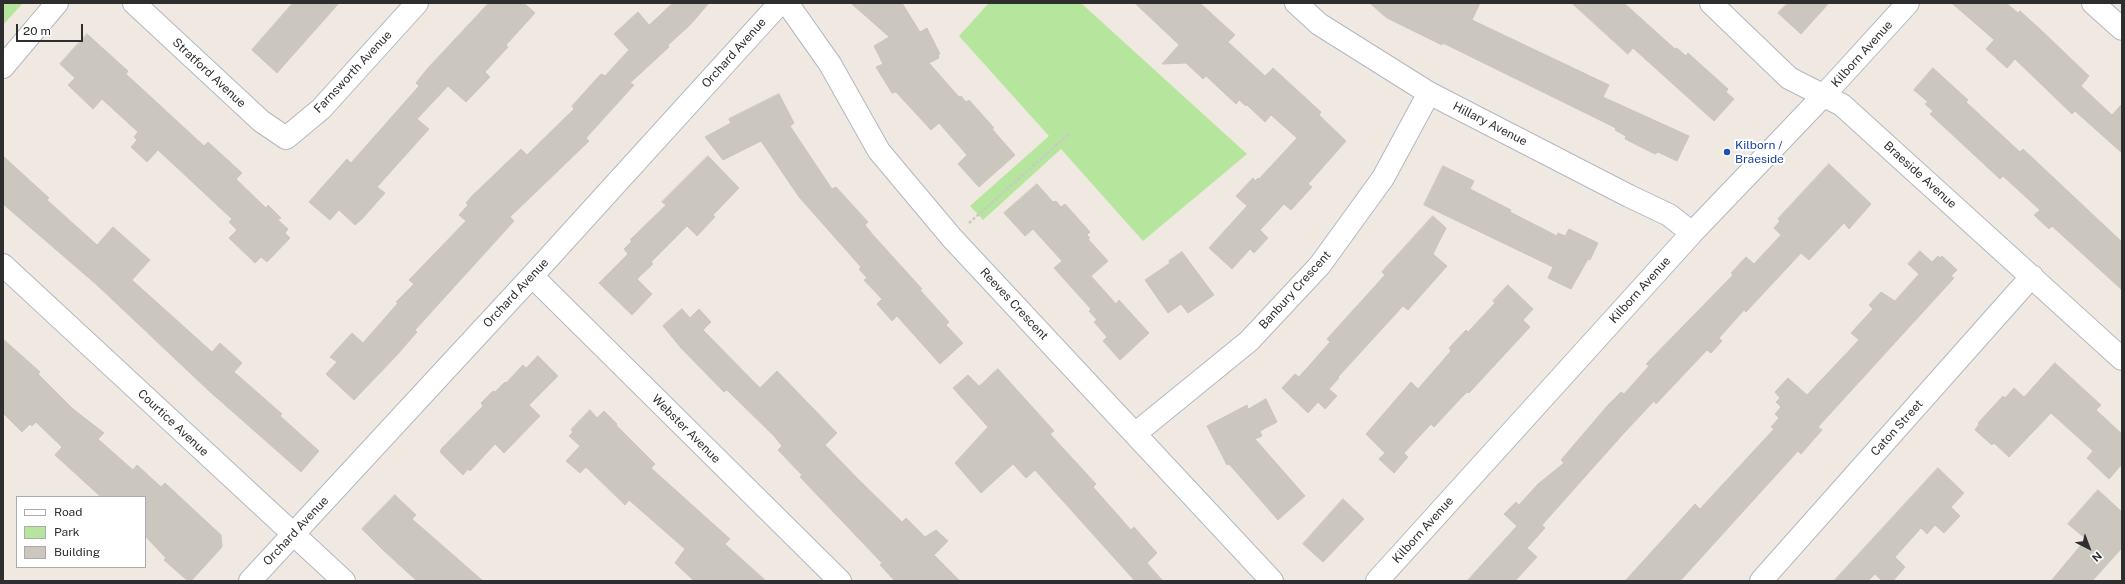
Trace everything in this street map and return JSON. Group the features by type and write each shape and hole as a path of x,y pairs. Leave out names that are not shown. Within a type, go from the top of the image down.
{"street":[{"path":"3,67 57,3"},
{"name":"Stratford Avenue","path":"134,3 261,121 286,138"},
{"name":"Farnsworth Avenue","path":"286,138 321,109 416,3"},
{"name":"Orchard Avenue","path":"250,581 532,276 780,3"},
{"name":"Reeves Crescent","path":"787,3 830,64 879,151 952,238 1136,433 1186,490 1272,581"},
{"name":"Hillary Avenue","path":"1296,3 1319,24 1429,93 1669,215 1692,233"},
{"name":"Braeside Avenue","path":"1711,3 1789,78 1842,105 2122,359"},
{"name":"Kilborn Avenue","path":"1377,581 1692,233 1824,95 1908,3"},
{"path":"2093,3 2122,29"},
{"name":"Banbury Crescent","path":"1136,433 1249,341 1320,265 1383,178 1429,93"},
{"name":"Courtice Avenue","path":"3,265 344,581"},
{"name":"Webster Avenue","path":"532,276 840,581"},
{"name":"Caton Street","path":"1761,581 2032,276"}],"path":[{"path":"952,238 1070,133"}],"green space":[{"path":"3,3 23,3 3,25"},
{"path":"989,3 1081,3 1247,154 1143,241 1061,149 983,220 970,206 1049,136 959,36"}],"building":[{"path":"293,3 339,3 277,73 252,50"},
{"path":"489,3 524,3 535,13 506,45 508,47 485,72 490,77 466,102 448,86 417,119 429,129 377,187 385,193 362,219 355,225 339,210 330,220 309,202 347,159 351,163 419,86 416,83 428,68"},
{"path":"673,3 709,3 690,25 668,45 669,47 630,83 634,85 586,138 589,141 510,217 514,221 415,330 417,332 397,355 354,400 326,374 337,362 330,357 352,333 363,343 398,303 396,302 414,284 409,280 466,221 459,215 468,205 466,203 472,196 521,149 527,155 574,109 572,106 600,75 602,74 605,76 629,50 614,34 638,12 649,25"},
{"path":"851,3 902,3 920,32 927,28 940,54 938,55 939,58 929,63 959,97 961,96 966,102 969,100 994,128 992,129 1015,155 979,187 958,164 967,155 939,123 931,130 896,92 892,93 876,67 883,64 874,46 889,37"},
{"path":"1135,3 1200,3 1235,35 1228,42 1265,76 1273,68 1321,112 1319,115 1346,141 1308,184 1312,187 1291,210 1284,204 1260,230 1268,238 1254,253 1250,249 1232,269 1209,248 1247,206 1236,196 1253,178 1255,181 1258,178 1259,179 1297,138 1271,115 1265,122 1247,105 1246,106 1239,100 1236,104 1206,76 1203,79 1186,63 1162,64 1179,45"},
{"path":"1370,3 1480,3 1472,20 1609,85 1603,97 1689,136 1677,161 1658,152 1655,154 1625,139 1626,136 1615,130 1616,128 1443,43 1442,45 1387,18"},
{"path":"1572,3 1624,3 1675,49 1677,48 1686,56 1688,53 1728,89 1726,92 1734,99 1714,121 1633,48 1628,54"},
{"path":"1788,3 1829,3 1801,34 1778,13"},
{"path":"1952,3 2006,3 2018,13 2020,11 2089,76 2081,86 2112,115 2122,104 2122,153 2075,111 2072,114 2015,59 2007,68 1986,49 1994,40"},
{"path":"87,34 128,71 126,74 204,146 208,142 242,173 236,179 266,208 268,205 281,218 278,220 288,229 285,233 290,238 267,262 261,257 255,263 229,238 237,230 229,222 232,219 158,150 147,162 131,147 137,140 134,137 138,132 102,99 93,109 68,85 75,78 60,64"},
{"path":"1933,68 1968,100 1966,102 2020,152 2023,149 2122,242 2122,290 2052,226 2049,229 2034,215 2040,210 2003,176 2000,179 1930,114 1933,111 1925,104 1928,102 1914,90"},
{"path":"779,94 794,123 790,126 832,189 836,187 868,222 865,225 922,289 920,290 949,322 946,325 963,343 940,364 897,316 892,321 877,304 882,299 864,280 867,278 859,269 861,267 799,197 761,141 723,160 705,137 731,123 729,119"},
{"path":"3,156 49,198 47,200 97,245 113,227 150,260 132,280 212,352 220,343 242,363 234,372 282,414 280,416 319,451 301,472 208,390 97,285 3,204"},
{"path":"708,156 739,188 713,215 715,217 697,236 687,226 651,262 653,264 637,279 652,294 632,315 599,283 628,254 624,249 632,241 630,240 666,205 662,202"},
{"path":"1829,164 1871,204 1849,229 1844,223 1809,260 1801,253 1746,312 1744,310 1719,338 1722,341 1711,353 1707,350 1656,404 1654,401 1542,525 1545,528 1527,548 1537,557 1515,581 1467,581 1517,526 1504,514 1516,502 1519,505 1538,484 1564,463 1561,460 1608,405 1621,392 1624,394 1649,366 1646,364 1733,275 1731,273 1746,257 1754,264 1781,235 1774,228 1780,221 1778,219"},
{"path":"1443,166 1474,181 1470,189 1511,210 1510,212 1557,236 1558,233 1565,236 1569,229 1598,243 1590,260 1588,259 1571,289 1548,278 1553,267 1424,205"},
{"path":"1037,184 1053,202 1056,201 1061,207 1065,204 1090,232 1087,235 1090,238 1088,239 1108,261 1091,276 1116,304 1119,300 1149,333 1120,360 1103,341 1107,337 1094,322 1097,320 1089,311 1091,309 1054,268 1062,261 1033,229 1025,236 1004,213"},
{"path":"1433,216 1446,228 1433,254 1447,266 1408,310 1403,306 1338,377 1339,378 1329,389 1337,396 1325,409 1318,402 1308,413 1282,388 1295,374 1299,377 1330,342 1327,339 1385,275 1382,272"},
{"path":"1920,251 1932,262 1938,256 1940,258 1942,256 1957,270 1951,276 1954,278 1818,427 1822,430 1801,454 1798,451 1680,581 1625,581 1695,504 1700,509 1774,429 1771,427 1779,418 1775,414 1781,407 1776,402 1780,398 1775,392 1788,378 1807,395 1859,340 1851,333 1873,309 1869,305 1881,292 1895,301 1919,274 1908,264"},
{"path":"1182,252 1214,295 1188,313 1181,304 1168,313 1145,280 1170,263 1169,261"},
{"path":"1508,285 1533,309 1523,320 1530,327 1469,393 1467,392 1434,427 1431,424 1404,453 1408,457 1394,473 1379,459 1385,453 1366,434 1411,382 1418,389 1451,351 1449,348 1466,330 1468,332 1495,303 1493,301"},
{"path":"682,309 690,318 699,309 711,322 703,330 760,388 777,371 837,433 825,445 859,480 902,522 906,518 925,537 936,530 948,541 934,555 960,581 895,581 880,565 882,563 800,477 802,475 778,450 782,446 774,436 727,390 724,392 681,348 663,326"},
{"path":"3,339 40,372 38,374 73,409 104,433 98,439 133,470 137,465 161,487 165,483 221,535 222,547 191,581 188,581 164,560 166,558 146,537 146,496 100,496 55,455 62,447 36,422 32,426 30,424 22,432 3,413"},
{"path":"538,356 558,376 529,405 540,416 504,453 495,444 470,471 468,469 463,475 440,452 442,448 483,406 481,403 493,391 495,392 505,382 506,383 523,365 526,368"},
{"path":"2055,363 2101,405 2096,410 2122,434 2122,464 2109,479 2087,458 2093,451 2051,413 2009,457 1994,443 1992,445 1975,430 1979,424 1978,423 2003,396 2005,398 2014,388 2024,397"},
{"path":"998,369 1054,431 1050,434 1096,484 1093,487 1131,530 1134,527 1157,553 1147,563 1163,581 1135,581 1035,470 1026,478 1013,464 981,493 955,463 988,427 953,388 968,375 979,386"},
{"path":"1266,399 1277,422 1260,431 1262,436 1255,439 1305,496 1278,520 1229,464 1227,465 1207,426 1247,405 1248,409"},
{"path":"590,410 597,418 604,411 655,464 651,468 730,539 725,544 766,581 694,581 675,563 685,549 629,500 625,505 586,467 580,473 566,461 580,446 569,436 573,432 571,430"},
{"path":"1938,468 1964,493 1951,507 1960,516 1944,533 1935,525 1927,534 1921,528 1895,557 1905,567 1893,581 1882,581 1875,574 1868,581 1834,581"},
{"path":"2098,490 2122,512 2122,548 2092,581 2051,581 2086,539 2068,524"},
{"path":"395,495 416,515 412,519 483,581 417,581 382,549 362,529"},
{"path":"1343,499 1364,519 1323,562 1303,544"}],"place":[{"name":"Kilborn / Braeside","path":"1727,152"}]}
